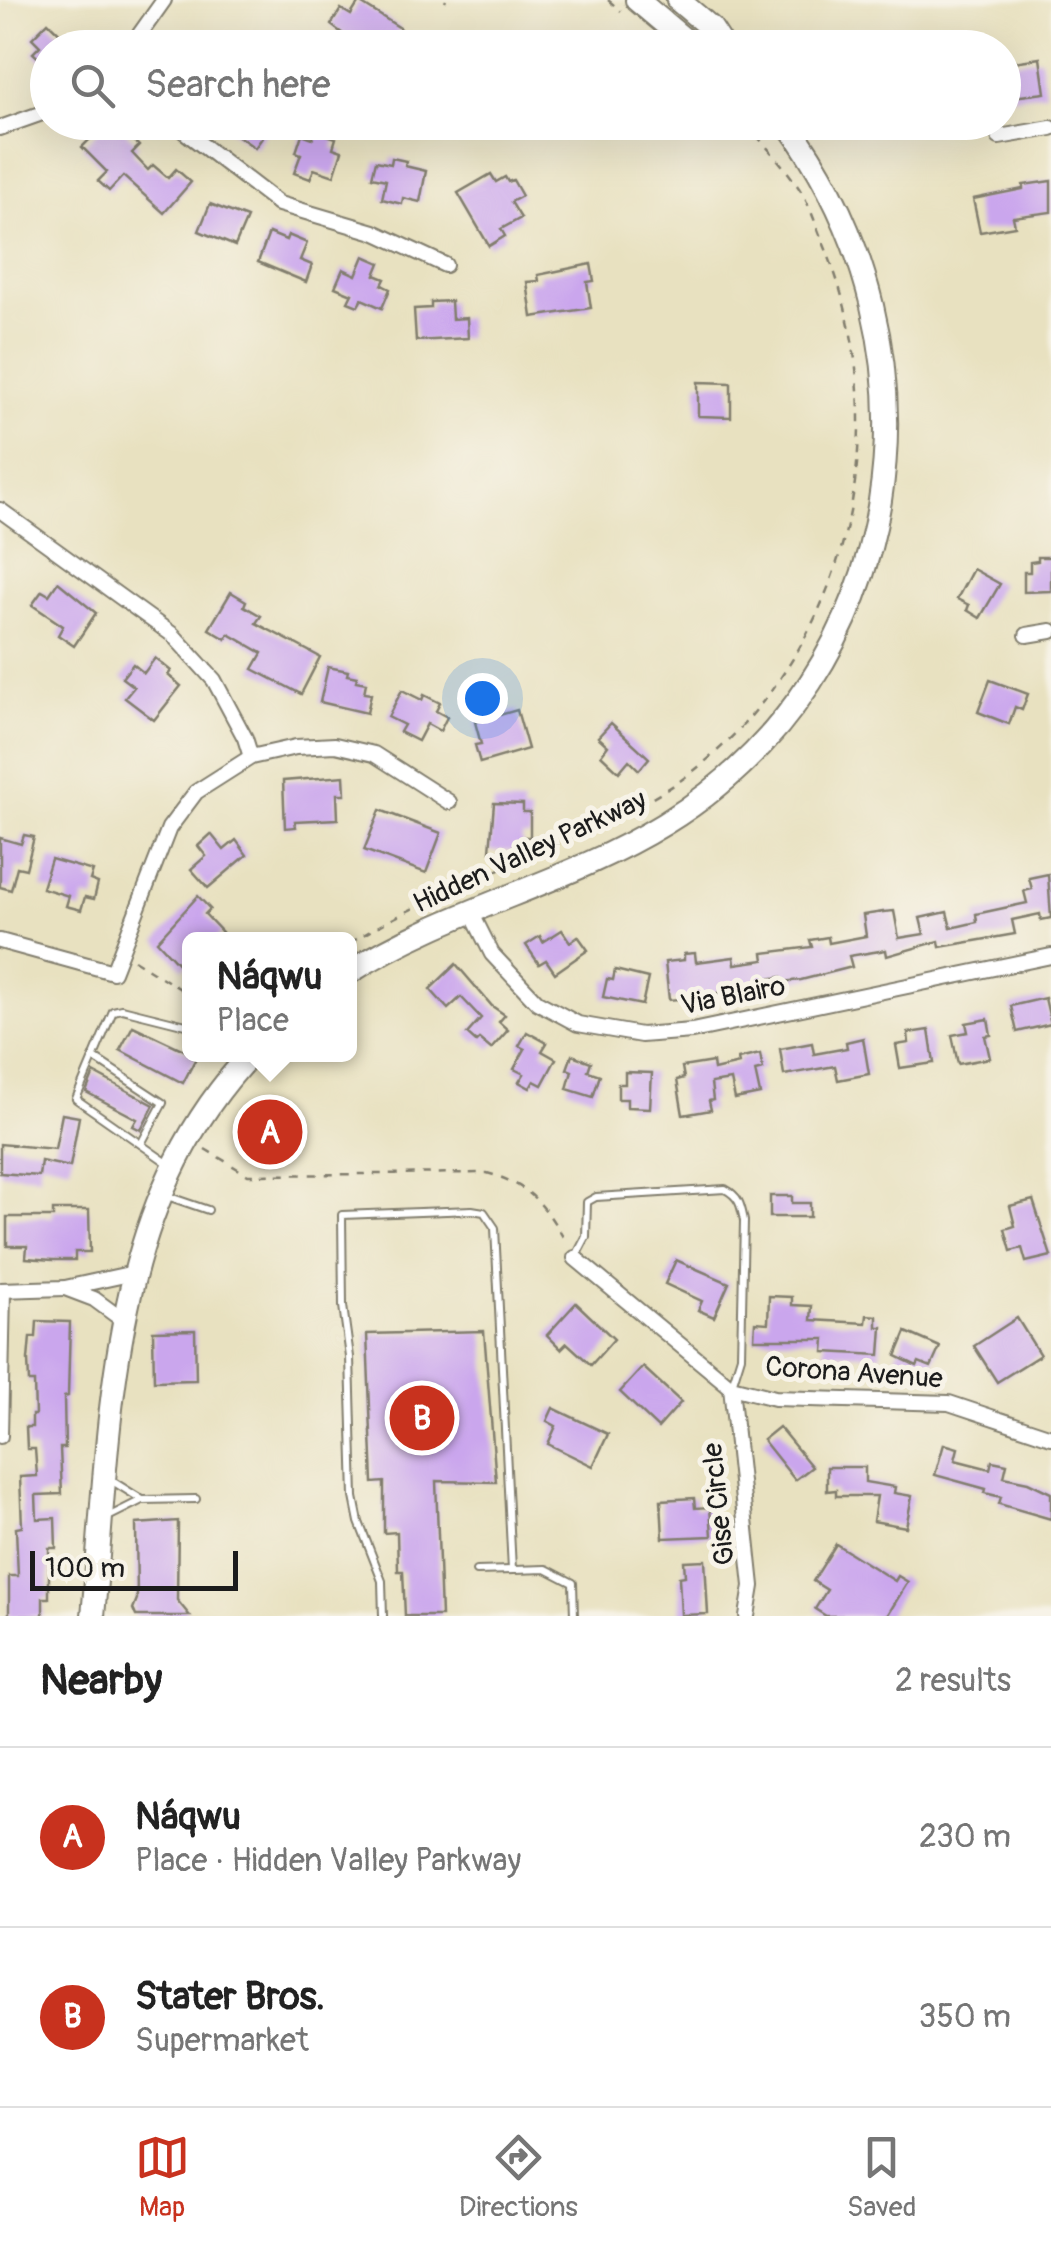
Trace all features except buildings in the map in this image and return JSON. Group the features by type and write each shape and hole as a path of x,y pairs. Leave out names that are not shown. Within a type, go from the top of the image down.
{"main road":[{"path":"637,0 673,30"},
{"path":"678,0 713,30"},
{"name":"Hidden Valley Parkway","path":"357,969 471,912 618,850 666,823 713,790 755,751 792,706 839,631 860,580 876,525 885,470 887,414 879,331 858,255 830,192 797,140"},
{"path":"92,1616 124,1321 142,1240 189,1134 236,1062"}],"street":[{"path":"143,30 164,0"},
{"path":"0,128 30,117"},
{"path":"1021,134 1051,128"},
{"path":"195,140 279,204 374,232 445,265"},
{"path":"0,510 173,635 214,680 246,738 251,757"},
{"path":"1027,635 1051,631"},
{"path":"0,940 113,972 169,828 196,792 251,757 296,747 335,745 374,754 449,802"},
{"name":"Via Blairo","path":"471,912 492,954 537,1002 578,1024 641,1035 692,1031 1051,956"},
{"name":"Corona Avenue","path":"575,1258 732,1387 776,1398 949,1402 1051,1438"},
{"path":"0,1436 1,1290 65,1288 134,1272"},
{"path":"65,1288 94,1299 124,1321"},
{"name":"Gise Circle","path":"732,1387 752,1586 747,1616"}],"lane":[{"path":"173,1166 76,1099 113,1011 122,1009 182,1024"},
{"path":"93,1057 163,1104 141,1144"},
{"path":"575,1258 586,1237 587,1202 596,1197 725,1189 735,1194 741,1204 744,1240 741,1356 732,1387"},
{"path":"160,1194 208,1210"},
{"path":"383,1616 382,1581 358,1522 354,1498 342,1215 472,1210 484,1212 495,1228 512,1570"},
{"path":"106,1477 142,1500"},
{"path":"102,1520 142,1500 196,1499"},
{"path":"476,1571 546,1569 573,1582 574,1616"}],"path":[{"path":"357,940 411,910 651,800 700,765 774,688 802,641 833,577 850,523 859,458 858,392 852,331 831,262 802,193 759,140"},
{"path":"133,960 182,990"},
{"path":"201,1146 248,1176 487,1174 512,1180 545,1206 575,1258"}],"place":[{"name":"Náqwu","path":"270,1132"},
{"name":"Stater Bros.","path":"422,1418"}]}
